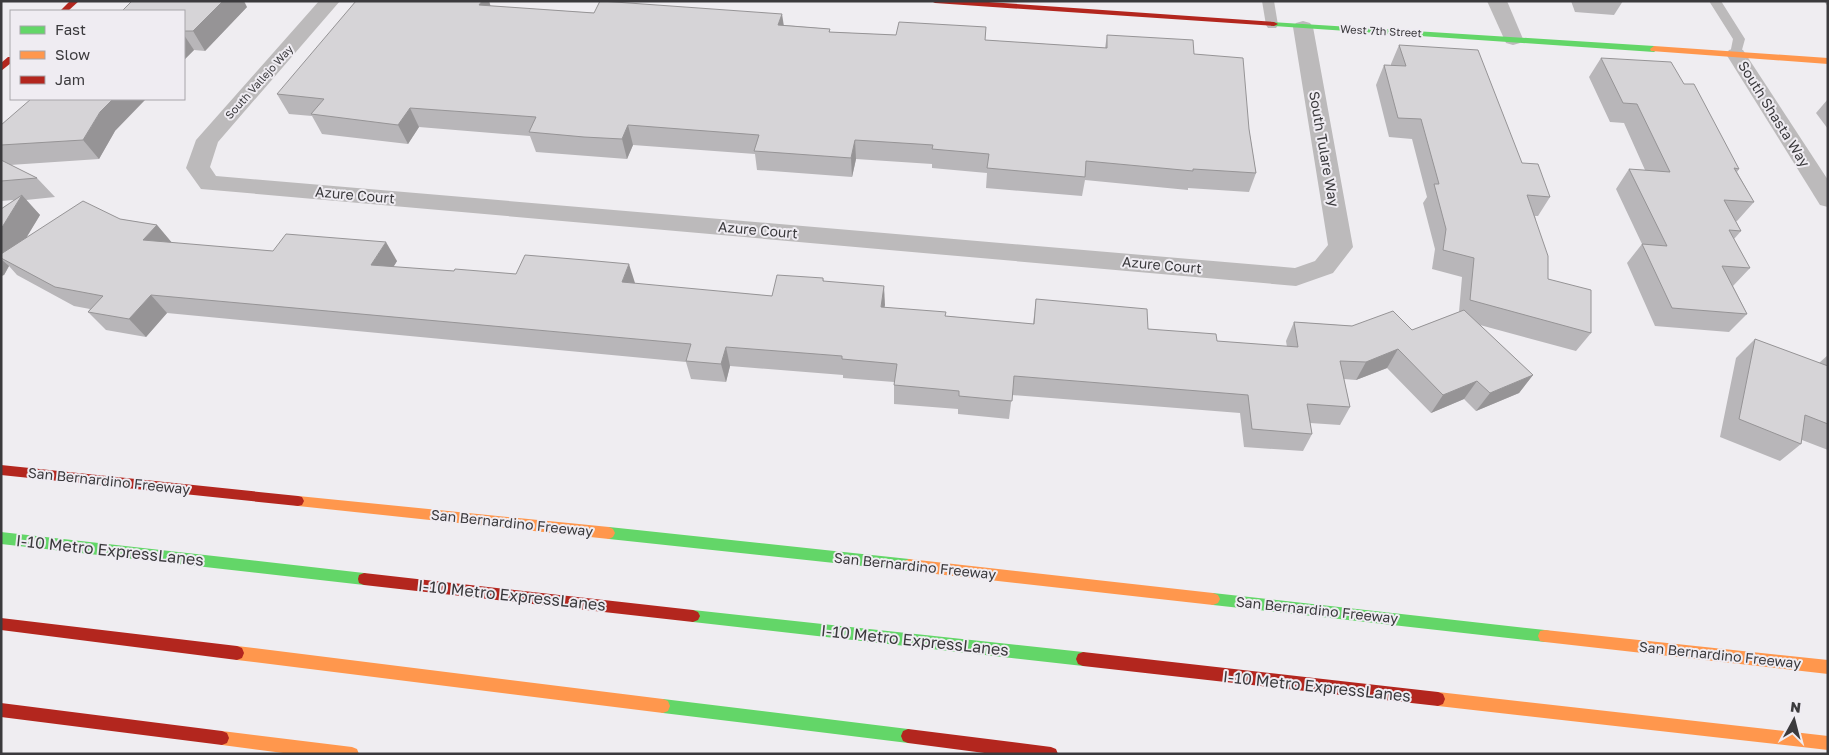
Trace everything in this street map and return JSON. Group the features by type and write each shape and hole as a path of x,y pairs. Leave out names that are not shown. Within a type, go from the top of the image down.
{"main road":[{"path":"65,10 75,1"},
{"name":"West 7th Street","path":"935,1 1038,5 1272,25 1513,39 1828,61"},
{"name":"San Bernardino Freeway","path":"1,470 792,552 1828,667"},
{"name":"I-10 Metro ExpressLanes","path":"1,538 1828,743"},
{"path":"1,624 1050,754"},
{"path":"1,710 352,754"}],"street":[{"name":"South Vallejo Way","path":"198,168 207,140 330,1"},
{"path":"1497,1 1513,39"},
{"name":"South Tulare Way","path":"1303,27 1341,246 1324,266"},
{"name":"South Shasta Way","path":"1736,54 1828,199"},
{"name":"Azure Court","path":"198,168 209,183 1296,277 1324,266"}],"lane":[{"path":"1268,1 1272,25"},
{"path":"1715,1 1739,39 1736,54"}],"building":[{"path":"132,1 223,1 193,31 185,31 185,10 123,10"},
{"path":"356,1 482,1 479,5 594,13 601,1 782,14 778,25 830,29 829,32 896,35 899,22 986,27 985,40 1107,48 1107,35 1193,40 1194,54 1243,58 1249,129 1256,173 1193,169 1193,171 1086,161 1085,177 987,168 989,154 932,149 933,145 855,140 851,158 754,151 759,135 628,125 622,139 584,137 529,132 536,117 410,108 398,125 311,114 324,99 277,94"},
{"path":"1399,45 1478,50 1522,163 1538,164 1550,197 1527,195 1548,256 1548,279 1591,290 1591,333 1470,300 1474,258 1443,250 1446,229 1434,184 1439,184 1421,119 1398,118 1384,65 1406,66"},
{"path":"1601,58 1671,62 1684,84 1694,84 1739,169 1734,168 1754,202 1724,200 1741,231 1729,230 1750,268 1722,266 1747,314 1672,308 1642,244 1667,246 1629,169 1670,172 1637,104 1623,103"},
{"path":"30,100 112,100 100,112 83,140 1,145 1,125"},
{"path":"1,160 37,178 1,181"},
{"path":"22,195 1,229 1,209"},
{"path":"83,201 120,219 157,225 143,240 273,251 286,234 386,242 371,265 516,274 525,255 629,264 622,282 772,296 777,275 823,278 823,281 884,286 881,307 946,312 945,316 1034,324 1036,299 1147,309 1148,329 1216,334 1217,341 1298,347 1294,322 1352,326 1393,311 1412,330 1464,310 1533,375 1490,393 1477,381 1443,395 1398,349 1366,362 1340,361 1350,407 1307,404 1312,434 1252,429 1248,395 1014,376 1012,401 959,396 959,391 894,385 897,364 842,359 842,356 726,347 721,364 686,361 691,344 151,295 129,319 88,312 103,296 55,287 1,258 1,254"},
{"path":"1755,339 1828,366 1828,424 1805,415 1801,444 1739,419"}],"traffic: fast":[{"path":"1274,24 1654,49"},
{"path":"609,533 909,565"},
{"path":"1,538 364,579"},
{"path":"1213,599 1545,636"},
{"path":"693,616 1083,659"},
{"path":"663,706 908,736"}],"traffic: slow":[{"path":"1654,49 1828,61"},
{"path":"298,501 609,533"},
{"path":"909,565 1213,599"},
{"path":"1545,636 1828,667"},
{"path":"237,653 663,706"},
{"path":"1438,699 1828,743"},
{"path":"222,738 352,754"}],"traffic: jam":[{"path":"65,10 75,1"},
{"path":"935,1 1274,24"},
{"path":"1,68 10,60"},
{"path":"1,470 298,501"},
{"path":"364,579 693,616"},
{"path":"1,624 237,653"},
{"path":"1083,659 1438,699"},
{"path":"1,710 222,738"},
{"path":"908,736 1051,754"}]}
